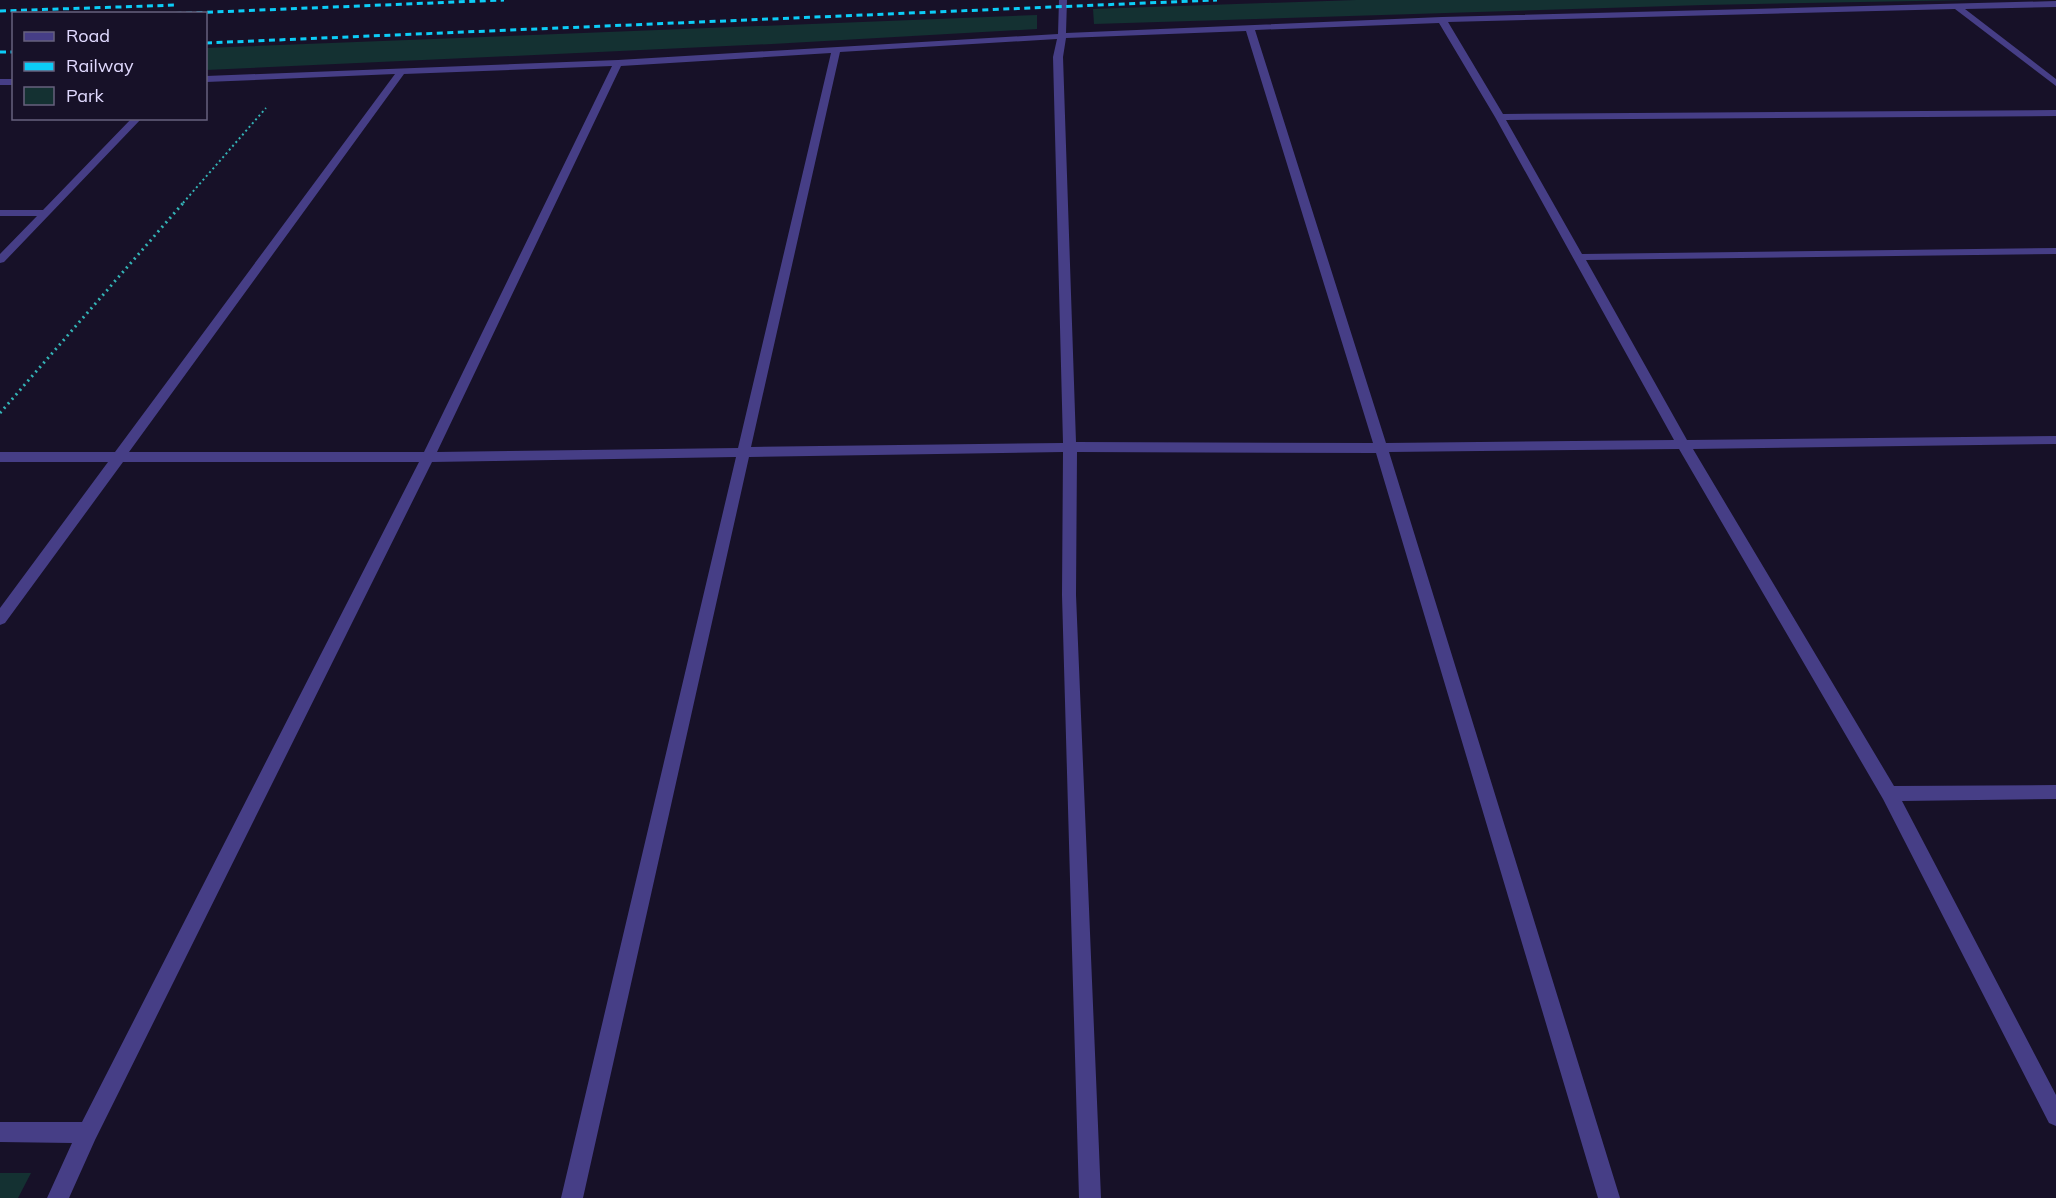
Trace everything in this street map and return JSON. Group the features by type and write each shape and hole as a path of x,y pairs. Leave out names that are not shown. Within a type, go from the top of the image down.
{"street":[{"path":"1063,0 1062,36 1058,57 1070,447 1069,607 1090,1198"},
{"path":"207,79 618,63 1062,36 1442,20 2056,4"},
{"path":"1958,8 2056,83"},
{"path":"1442,20 1500,117 1683,444 1889,794 2056,1116"},
{"path":"1250,29 1381,447 1610,1198"},
{"path":"572,1198 836,51"},
{"path":"58,1198 87,1132 428,457 618,63"},
{"path":"0,619 402,70"},
{"path":"1500,117 2056,113"},
{"path":"0,260 136,120"},
{"path":"0,213 46,213"},
{"path":"1578,257 2056,251"},
{"path":"0,458 428,457 1070,447 1381,447 2056,440"},
{"path":"1889,794 2056,792"},
{"path":"0,1132 87,1132"}],"path":[{"path":"0,413 293,77"}],"green space":[{"path":"1356,0 1972,0 1704,5 1094,24 1093,9"},
{"path":"1037,15 1037,29 772,44 207,70 207,48"},
{"path":"0,1173 31,1173 18,1198 0,1198"}],"railway":[{"path":"207,12 504,0"},
{"path":"207,43 1217,0"},
{"path":"0,11 177,5"},
{"path":"0,52 12,52"}]}
